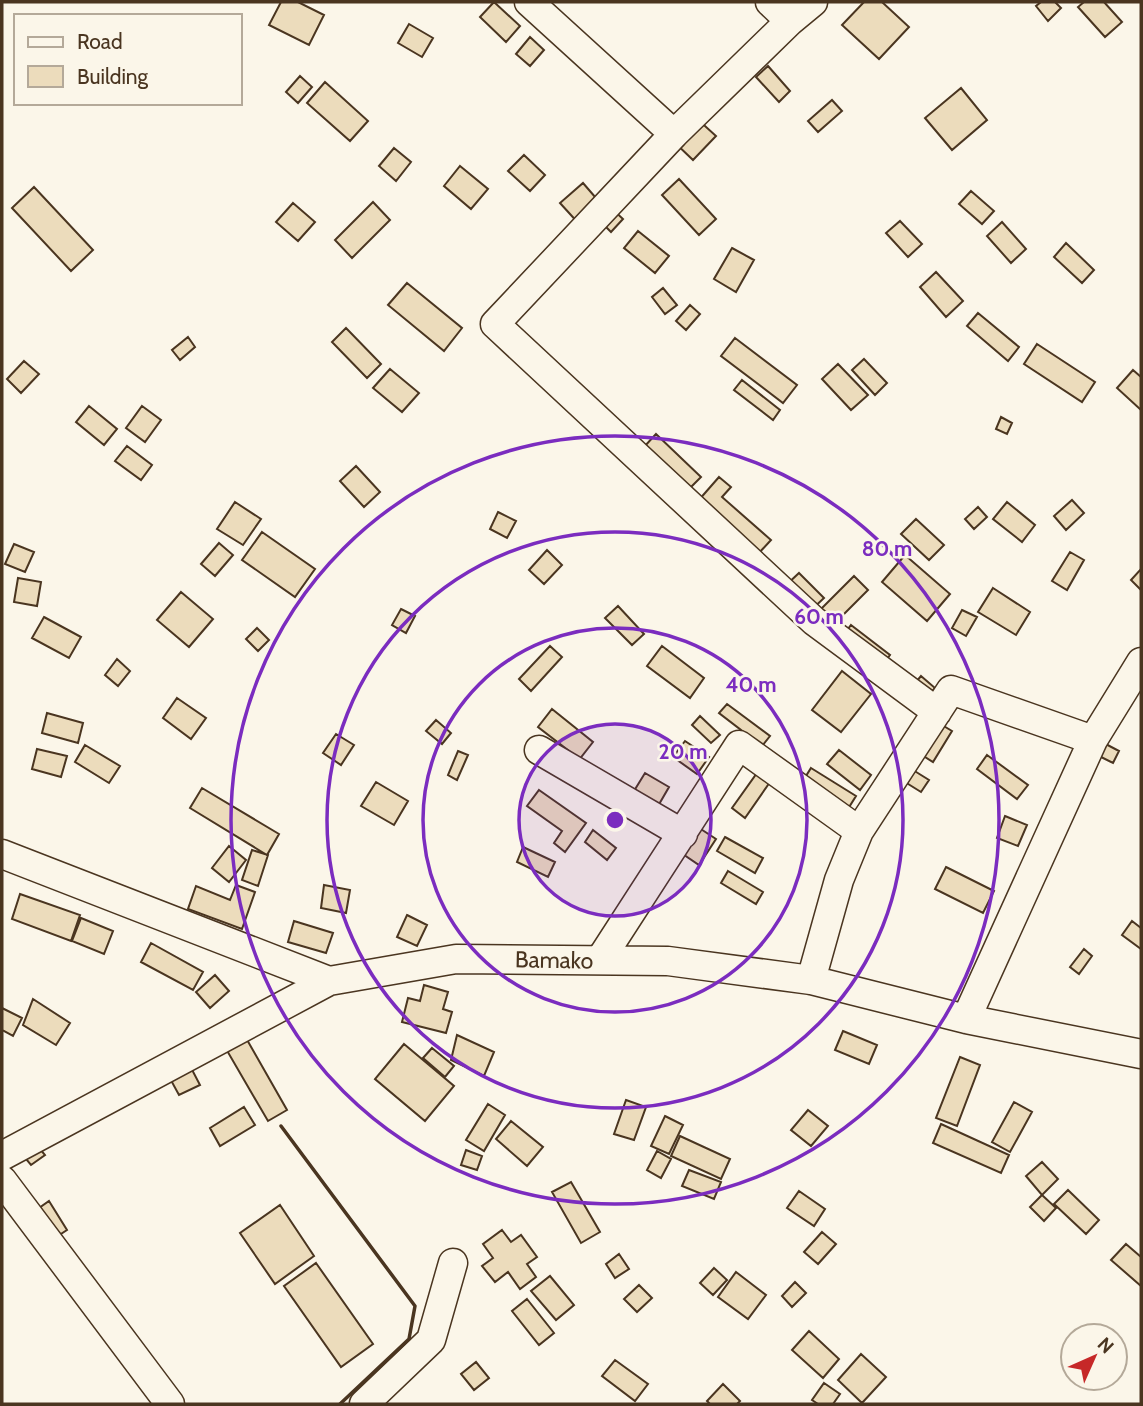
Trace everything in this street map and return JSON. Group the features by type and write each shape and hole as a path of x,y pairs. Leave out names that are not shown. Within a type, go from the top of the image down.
{"street":[{"path":"529,2 674,134"},
{"path":"770,2 790,21"},
{"path":"813,2 674,134 495,324 814,621 937,712"},
{"path":"966,1019 1093,740 1141,663"},
{"path":"811,980 839,880 859,831 951,690 1093,740"},
{"path":"600,960 738,745 859,831"},
{"path":"539,750 682,834"},
{"path":"2,854 329,981"},
{"name":"Bamako","path":"2,1156 329,981 456,959 668,961 811,980 966,1019 1141,1054"},
{"path":"2,1180 170,1404"},
{"path":"363,1404 431,1340 453,1263"}],"building":[{"path":"281,2 298,2 324,15 309,45 269,25"},
{"path":"494,2 520,26 506,42 480,17"},
{"path":"864,2 882,2 909,27 879,59 842,25"},
{"path":"1041,2 1055,2 1061,8 1048,21 1036,6"},
{"path":"1084,2 1104,2 1122,22 1105,37 1078,7"},
{"path":"409,24 433,38 422,57 398,43"},
{"path":"530,37 544,50 530,66 516,54"},
{"path":"768,66 790,91 779,102 756,77"},
{"path":"300,76 312,87 298,103 286,92"},
{"path":"325,82 368,121 350,141 307,103"},
{"path":"961,88 987,120 952,150 925,118"},
{"path":"832,100 842,111 818,132 808,121"},
{"path":"694,116 716,136 693,160 672,140"},
{"path":"394,148 411,162 396,181 379,166"},
{"path":"524,155 545,175 530,191 508,171"},
{"path":"460,166 488,189 471,209 444,186"},
{"path":"679,179 716,219 699,235 662,195"},
{"path":"583,183 602,205 580,225 560,203"},
{"path":"34,187 93,250 71,271 12,208"},
{"path":"971,191 994,211 982,224 959,204"},
{"path":"373,202 390,220 352,258 335,240"},
{"path":"293,203 315,222 298,241 276,222"},
{"path":"610,207 623,219 611,232 598,219"},
{"path":"900,221 922,244 908,257 886,233"},
{"path":"1002,222 1026,249 1011,263 987,236"},
{"path":"638,231 669,256 655,273 624,248"},
{"path":"1066,243 1094,270 1082,283 1054,257"},
{"path":"732,248 754,260 736,292 714,279"},
{"path":"936,272 963,301 946,317 920,287"},
{"path":"407,283 462,328 444,351 388,305"},
{"path":"663,288 677,305 665,314 652,297"},
{"path":"690,305 700,314 686,330 676,321"},
{"path":"978,313 1019,347 1008,361 967,326"},
{"path":"346,328 381,364 367,378 332,342"},
{"path":"188,337 195,347 180,360 172,350"},
{"path":"735,338 797,385 783,403 721,356"},
{"path":"1037,344 1095,382 1082,402 1024,364"},
{"path":"864,359 887,383 875,395 852,370"},
{"path":"24,361 39,374 21,393 7,379"},
{"path":"838,364 868,395 851,410 822,379"},
{"path":"390,369 419,393 402,412 373,388"},
{"path":"1133,370 1141,377 1141,410 1117,388"},
{"path":"742,380 780,410 773,420 734,390"},
{"path":"89,406 117,429 104,445 76,422"},
{"path":"142,406 161,420 145,442 126,428"},
{"path":"1001,417 1012,423 1007,434 996,429"},
{"path":"656,434 701,477 687,491 643,448"},
{"path":"127,446 152,465 141,480 115,461"},
{"path":"356,466 380,492 364,507 340,481"},
{"path":"719,477 731,487 722,497 771,540 758,554 698,501"},
{"path":"1072,500 1084,513 1066,530 1054,516"},
{"path":"235,502 261,519 243,545 217,529"},
{"path":"1007,502 1035,525 1022,542 993,519"},
{"path":"978,507 987,517 974,529 965,519"},
{"path":"498,512 516,521 507,538 490,529"},
{"path":"916,519 944,545 929,560 901,534"},
{"path":"262,532 315,569 295,597 242,560"},
{"path":"219,543 233,555 215,576 201,564"},
{"path":"14,544 34,552 25,572 5,564"},
{"path":"547,550 562,565 544,584 529,570"},
{"path":"1070,552 1084,560 1067,590 1052,581"},
{"path":"905,555 950,594 927,621 882,582"},
{"path":"1141,569 1141,590 1131,580"},
{"path":"799,573 824,598 809,612 784,587"},
{"path":"854,576 868,590 829,629 815,615"},
{"path":"18,578 41,582 37,606 14,602"},
{"path":"993,588 1030,612 1016,635 978,612"},
{"path":"181,592 213,619 189,647 157,620"},
{"path":"618,606 644,634 632,645 605,618"},
{"path":"401,609 415,616 406,633 392,625"},
{"path":"962,610 977,617 966,636 952,628"},
{"path":"44,617 81,637 69,658 32,638"},
{"path":"851,625 890,655 878,671 839,641"},
{"path":"257,628 269,640 258,651 246,639"},
{"path":"550,646 562,657 531,691 519,679"},
{"path":"662,646 704,678 690,698 647,666"},
{"path":"117,659 130,671 118,686 105,675"},
{"path":"842,671 871,694 841,732 812,710"},
{"path":"921,676 935,688 920,706 906,694"},
{"path":"177,698 206,718 191,739 163,718"},
{"path":"727,704 770,736 762,746 719,713"},
{"path":"552,709 593,742 568,774 557,766 569,751 538,727"},
{"path":"47,713 83,723 78,743 42,733"},
{"path":"700,716 720,735 711,743 692,725"},
{"path":"932,719 952,731 933,762 914,750"},
{"path":"436,720 451,733 442,744 426,731"},
{"path":"336,734 354,745 341,765 323,753"},
{"path":"685,741 709,757 697,774 673,757"},
{"path":"1100,741 1119,751 1113,763 1093,753"},
{"path":"85,745 120,766 109,783 75,762"},
{"path":"37,749 67,756 61,777 32,769"},
{"path":"839,750 871,775 860,790 827,764"},
{"path":"458,751 468,755 457,780 448,775"},
{"path":"987,755 1028,785 1017,799 977,769"},
{"path":"811,768 856,796 846,812 801,784"},
{"path":"913,770 929,780 921,792 905,782"},
{"path":"645,773 669,787 658,806 634,791"},
{"path":"757,773 770,782 745,818 732,808"},
{"path":"376,782 408,801 394,825 361,806"},
{"path":"202,788 279,834 267,855 190,808"},
{"path":"539,790 586,823 565,852 554,843 562,831 527,806"},
{"path":"1005,816 1027,825 1018,846 997,838"},
{"path":"687,820 716,839 699,865 671,846"},
{"path":"593,830 616,848 607,860 585,842"},
{"path":"725,837 763,858 755,873 717,851"},
{"path":"229,846 246,860 229,882 212,868"},
{"path":"523,847 555,862 548,877 517,862"},
{"path":"252,850 268,855 258,886 242,880"},
{"path":"946,867 994,891 983,913 935,889"},
{"path":"728,871 763,892 756,904 721,883"},
{"path":"236,885 255,892 242,929 188,909 196,886 230,900"},
{"path":"324,885 350,890 346,913 321,908"},
{"path":"20,894 80,915 71,941 12,919"},
{"path":"407,915 427,925 417,946 397,937"},
{"path":"81,918 113,931 104,954 72,941"},
{"path":"294,921 333,933 326,953 288,942"},
{"path":"1132,921 1141,928 1141,949 1122,935"},
{"path":"151,943 203,972 193,990 141,962"},
{"path":"1084,949 1092,956 1079,974 1070,967"},
{"path":"215,975 229,991 210,1008 196,992"},
{"path":"424,985 448,992 443,1009 452,1012 446,1033 402,1022 408,998 420,1001"},
{"path":"33,999 70,1023 56,1045 23,1025"},
{"path":"2,1008 22,1018 13,1036 2,1030"},
{"path":"242,1031 287,1110 268,1121 222,1042"},
{"path":"843,1031 877,1045 869,1064 835,1050"},
{"path":"457,1035 494,1052 484,1076 451,1060"},
{"path":"404,1044 454,1086 425,1121 375,1079"},
{"path":"432,1048 454,1066 445,1077 423,1058"},
{"path":"960,1057 980,1065 957,1126 936,1118"},
{"path":"188,1062 200,1085 179,1095 167,1073"},
{"path":"626,1100 646,1107 634,1140 614,1134"},
{"path":"1014,1102 1032,1112 1010,1152 992,1142"},
{"path":"488,1104 505,1115 484,1151 466,1140"},
{"path":"244,1107 255,1125 220,1146 210,1128"},
{"path":"808,1110 828,1126 811,1146 791,1130"},
{"path":"665,1116 683,1125 669,1154 651,1146"},
{"path":"511,1121 543,1147 527,1166 496,1139"},
{"path":"941,1124 1009,1155 1001,1173 933,1143"},
{"path":"680,1136 730,1159 721,1179 671,1156"},
{"path":"35,1143 45,1155 31,1165 21,1153"},
{"path":"466,1150 482,1156 477,1170 461,1165"},
{"path":"657,1151 671,1159 661,1178 647,1170"},
{"path":"1042,1162 1058,1179 1042,1195 1026,1176"},
{"path":"689,1170 721,1182 714,1199 682,1186"},
{"path":"571,1182 600,1232 581,1243 552,1192"},
{"path":"1068,1190 1099,1220 1086,1234 1054,1204"},
{"path":"799,1191 825,1209 814,1226 787,1208"},
{"path":"1042,1195 1056,1208 1044,1221 1030,1207"},
{"path":"49,1201 67,1230 50,1241 32,1213"},
{"path":"280,1205 314,1256 275,1284 240,1233"},
{"path":"502,1230 511,1242 521,1235 537,1257 527,1264 536,1277 520,1289 508,1272 495,1282 482,1266 493,1258 483,1244"},
{"path":"822,1232 836,1244 818,1264 804,1252"},
{"path":"1126,1244 1141,1257 1141,1286 1111,1260"},
{"path":"619,1254 629,1269 615,1278 606,1264"},
{"path":"316,1263 373,1344 341,1367 284,1286"},
{"path":"714,1268 727,1280 713,1295 700,1283"},
{"path":"736,1272 766,1295 748,1319 718,1297"},
{"path":"550,1276 574,1305 556,1320 531,1291"},
{"path":"795,1282 806,1293 792,1307 782,1296"},
{"path":"639,1285 652,1298 637,1312 624,1299"},
{"path":"527,1299 554,1333 539,1345 512,1311"},
{"path":"809,1331 839,1359 823,1378 792,1350"},
{"path":"861,1354 886,1377 862,1403 838,1380"},
{"path":"615,1360 648,1384 635,1401 602,1376"},
{"path":"476,1362 489,1378 474,1390 461,1374"},
{"path":"824,1383 840,1394 833,1404 818,1404 812,1400"},
{"path":"723,1384 740,1401 737,1404 710,1404 707,1401"}],"wall":[{"path":"281,1126 415,1306 409,1339 340,1404"}]}
